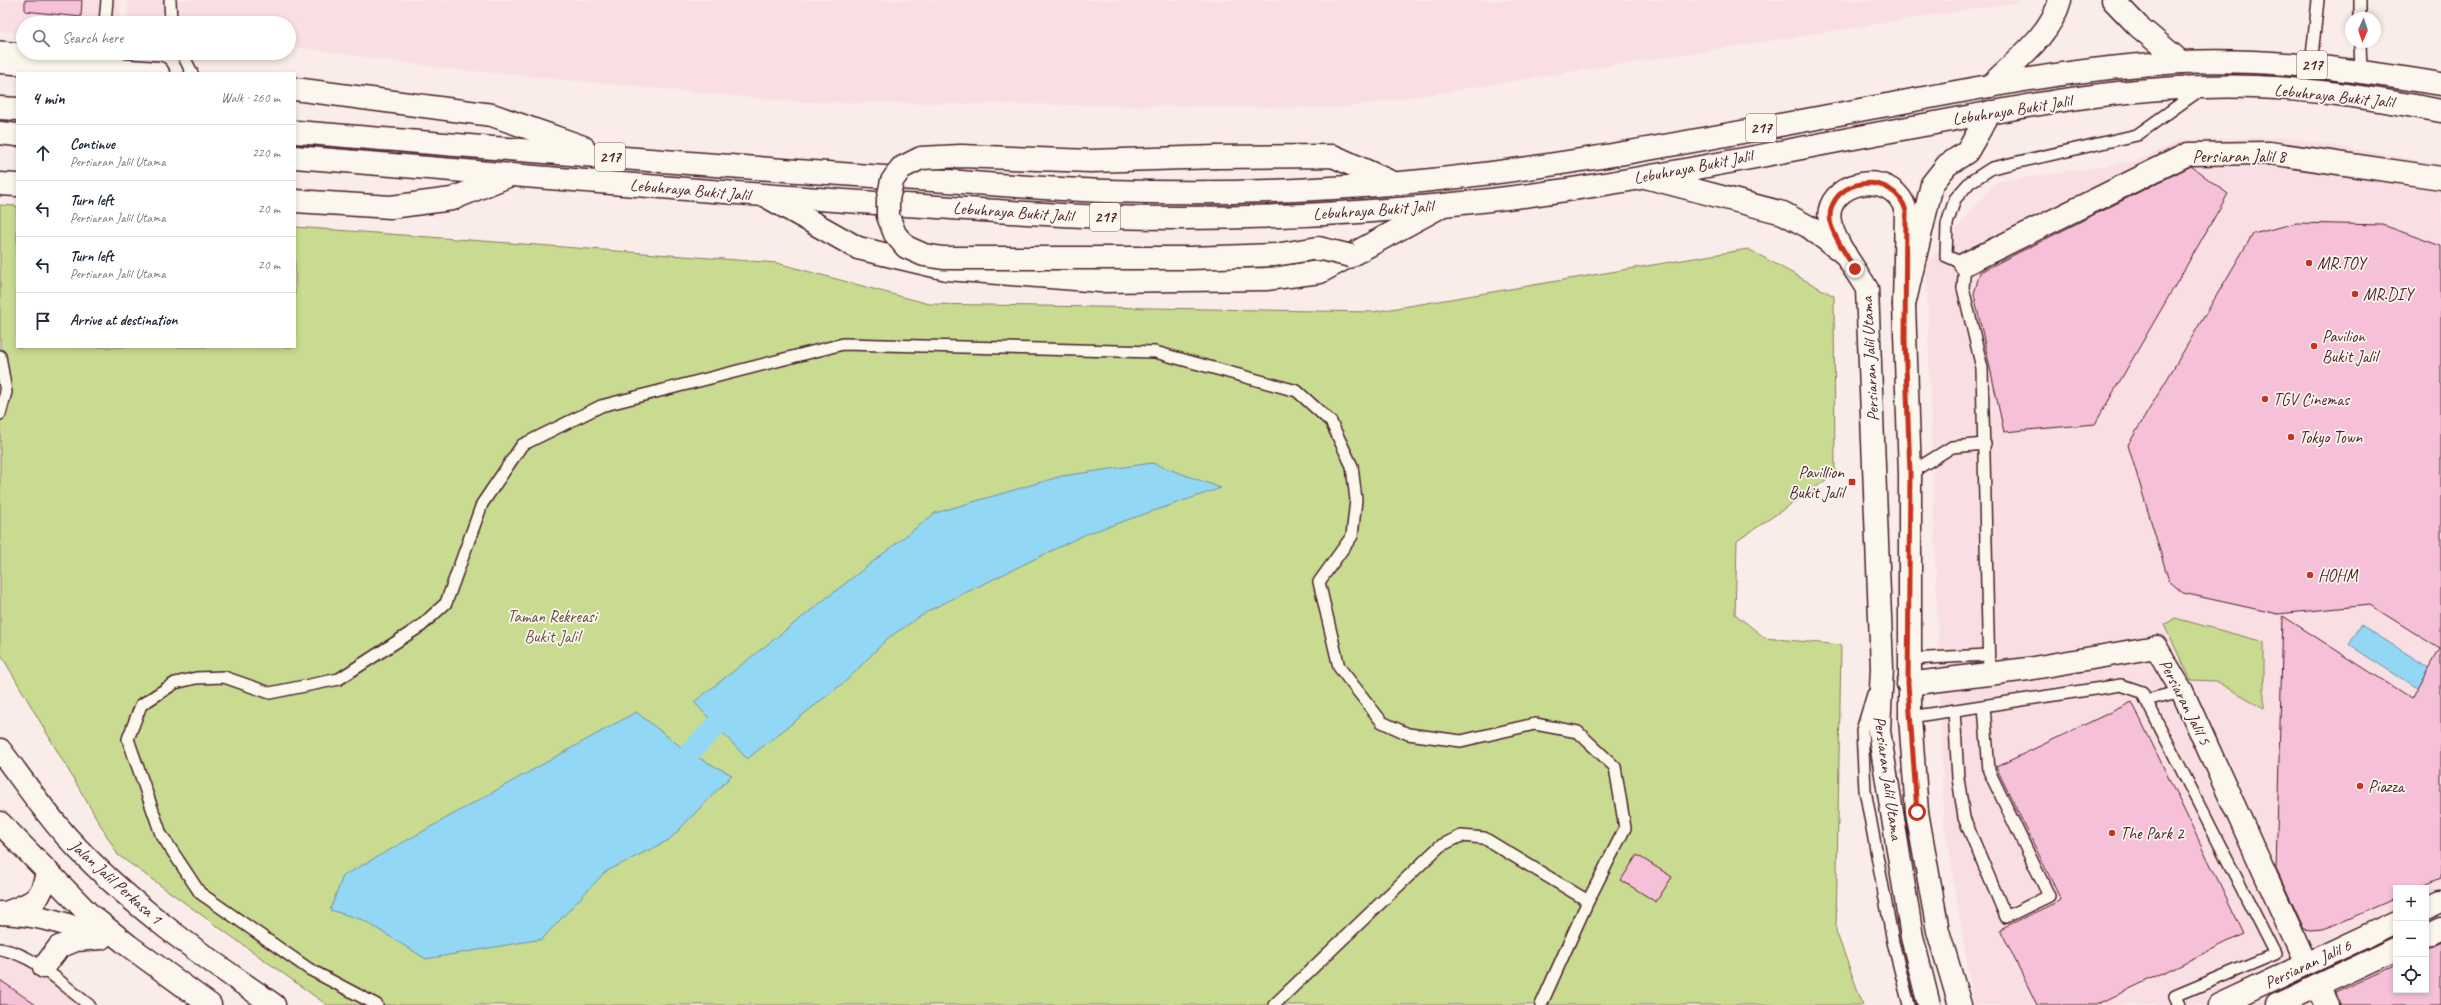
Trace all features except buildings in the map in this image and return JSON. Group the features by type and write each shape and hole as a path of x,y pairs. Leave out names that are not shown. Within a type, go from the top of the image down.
{"main road":[{"path":"1990,86 2044,31 2057,11 2060,0"},
{"path":"2113,0 2138,26 2181,62"},
{"name":"Lebuhraya Bukit Jalil","path":"296,132 611,157 1105,191 1307,190 1395,184 1531,169 1636,152 1990,86 2100,68 2181,62 2245,60 2361,71 2441,84"},
{"path":"0,62 140,72"},
{"name":"Lebuhraya Bukit Jalil","path":"296,157 767,196 1101,217 1176,218 1340,213 1444,205 1536,194 1643,177 1990,112 2115,94 2205,86 2357,95 2441,111"},
{"path":"296,89 492,115 611,157"},
{"path":"0,108 16,109"},
{"path":"1904,305 1932,184 1947,165 1967,152 1990,112"},
{"path":"0,133 16,135"},
{"name":"Persiaran Jalil 8","path":"1965,264 2188,154 2269,153 2441,178"},
{"path":"1351,256 1318,248 1275,255 1190,258 943,258 924,255 906,247 895,234 888,216 888,199 892,181 901,168 921,158 962,156 1092,161 1216,157 1333,156 1395,184"},
{"path":"296,202 391,207 452,199 511,174"},
{"path":"1643,177 1783,213 1808,227 1845,254"},
{"name":"Persiaran Jalil Utama","path":"1929,1005 1912,937 1878,731 1882,668 1869,308 1867,289 1845,254 1830,221 1832,207 1839,194 1854,185 1866,183 1879,184 1895,191 1903,200 1906,211 1904,305 1910,473 1908,684 1910,717 1917,812 1938,931 1960,1005"},
{"path":"0,184 16,185"},
{"path":"767,196 858,248 947,269 993,274 1101,281 1266,279 1320,272 1444,205"},
{"name":"Persiaran Jalil 5","path":"1908,684 1988,664 2028,669 2156,647 2182,691 2306,964"},
{"name":"Jalan Jalil Perkasa 1","path":"0,750 66,836 128,897 206,958 274,1005"},
{"path":"0,823 89,914 129,946 210,1005"},
{"path":"2,913 31,902 43,891 47,872"},
{"path":"2429,907 2441,901"},
{"path":"2,913 49,918 73,926 99,938 129,946"},
{"name":"Persiaran Jalil 6","path":"2219,1005 2393,923"},
{"path":"2429,935 2441,929"},
{"path":"51,974 59,947 76,940 99,938"},
{"name":"Persiaran Jalil 6","path":"2276,1005 2322,995 2393,951"}],"lane":[{"path":"106,16 107,0"},
{"path":"170,0 170,16"},
{"path":"2310,65 2318,0"},
{"path":"2360,0 2360,12"},
{"path":"0,47 16,48"},
{"path":"2360,48 2361,71"},
{"path":"118,60 151,72"},
{"path":"186,60 192,72"},
{"path":"1909,659 1988,664 1985,444 1982,368 1963,288 1965,264 1946,256 1947,224 1955,199 1970,182 1992,168 2137,135 2205,86"},
{"path":"377,1005 309,968 200,893 161,834 128,740 141,705 174,683 196,678 224,677 270,692 340,679 422,626 446,604 482,504 522,445 601,406 843,344 1155,352 1297,391 1331,422 1352,466 1356,500 1352,536 1319,582 1339,668 1382,722 1408,734 1461,741 1535,724 1578,732 1615,767 1625,828 1588,901 1541,1005"},
{"path":"0,356 6,392 0,414"},
{"path":"1910,473 1952,447 1985,444"},
{"path":"1882,668 1862,730 1864,790 1893,942 1909,1005"},
{"path":"1910,717 2121,685 2142,692 2274,954 2175,996 2179,1005"},
{"path":"2146,700 2182,691"},
{"path":"1954,710 1958,778 1964,818 2006,917 2049,896 1989,771 1984,706"},
{"path":"1274,1005 1440,846 1461,836 1484,838 1588,901"},
{"path":"0,949 14,951 51,974 89,1005"}],"shaded area":[{"path":"0,0 120,0 119,16 16,16 16,32 0,31"},
{"path":"128,0 2019,0 2017,2 1341,108 799,102 440,68 296,47 296,16 127,16"},
{"path":"2284,137 2441,164 2441,1005 1974,1005 1944,822 1926,265 1996,182 2136,161 2181,140"},
{"path":"0,955 11,956 51,982 81,1005 0,1005"}],"green space":[{"name":"Taman Rekreasi Bukit Jalil","path":"0,205 16,206 16,348 296,348 296,227 777,263 929,304 1373,312 1748,249 1834,296 1835,474 1737,541 1735,614 1765,638 1841,645 1836,931 1863,1005 327,1005 118,855 0,653"},
{"path":"2175,618 2264,642 2264,708 2216,681 2191,680 2164,625"}],"water":[{"path":"1152,463 1221,488 1086,534 930,610 888,638 847,680 747,759 694,702 935,513 1062,476"},
{"path":"2361,625 2441,675 2440,703 2349,645"},
{"path":"636,712 689,753 732,775 669,840 605,872 542,939 426,959 363,920 330,910 343,876"}],"waterway":[{"path":"689,753 717,725"}],"place":[{"name":"MR.TOY","path":"2309,263"},
{"name":"MR.DIY","path":"2355,294"},
{"name":"Pavilion Bukit Jalil","path":"2314,346"},
{"name":"TGV Cinemas","path":"2265,399"},
{"name":"Tokyo Town","path":"2291,437"},
{"name":"Pavillion Bukit Jalil","path":"1852,482"},
{"name":"HOHM","path":"2310,575"},
{"name":"Piazza","path":"2360,786"},
{"name":"The Park 2","path":"2112,833"}],"route":[{"path":"1855,269 1845,254 1830,221 1832,207 1839,194 1854,185 1866,183 1879,184 1895,191 1903,200 1906,211 1904,305 1910,473 1908,684 1917,812"}]}
